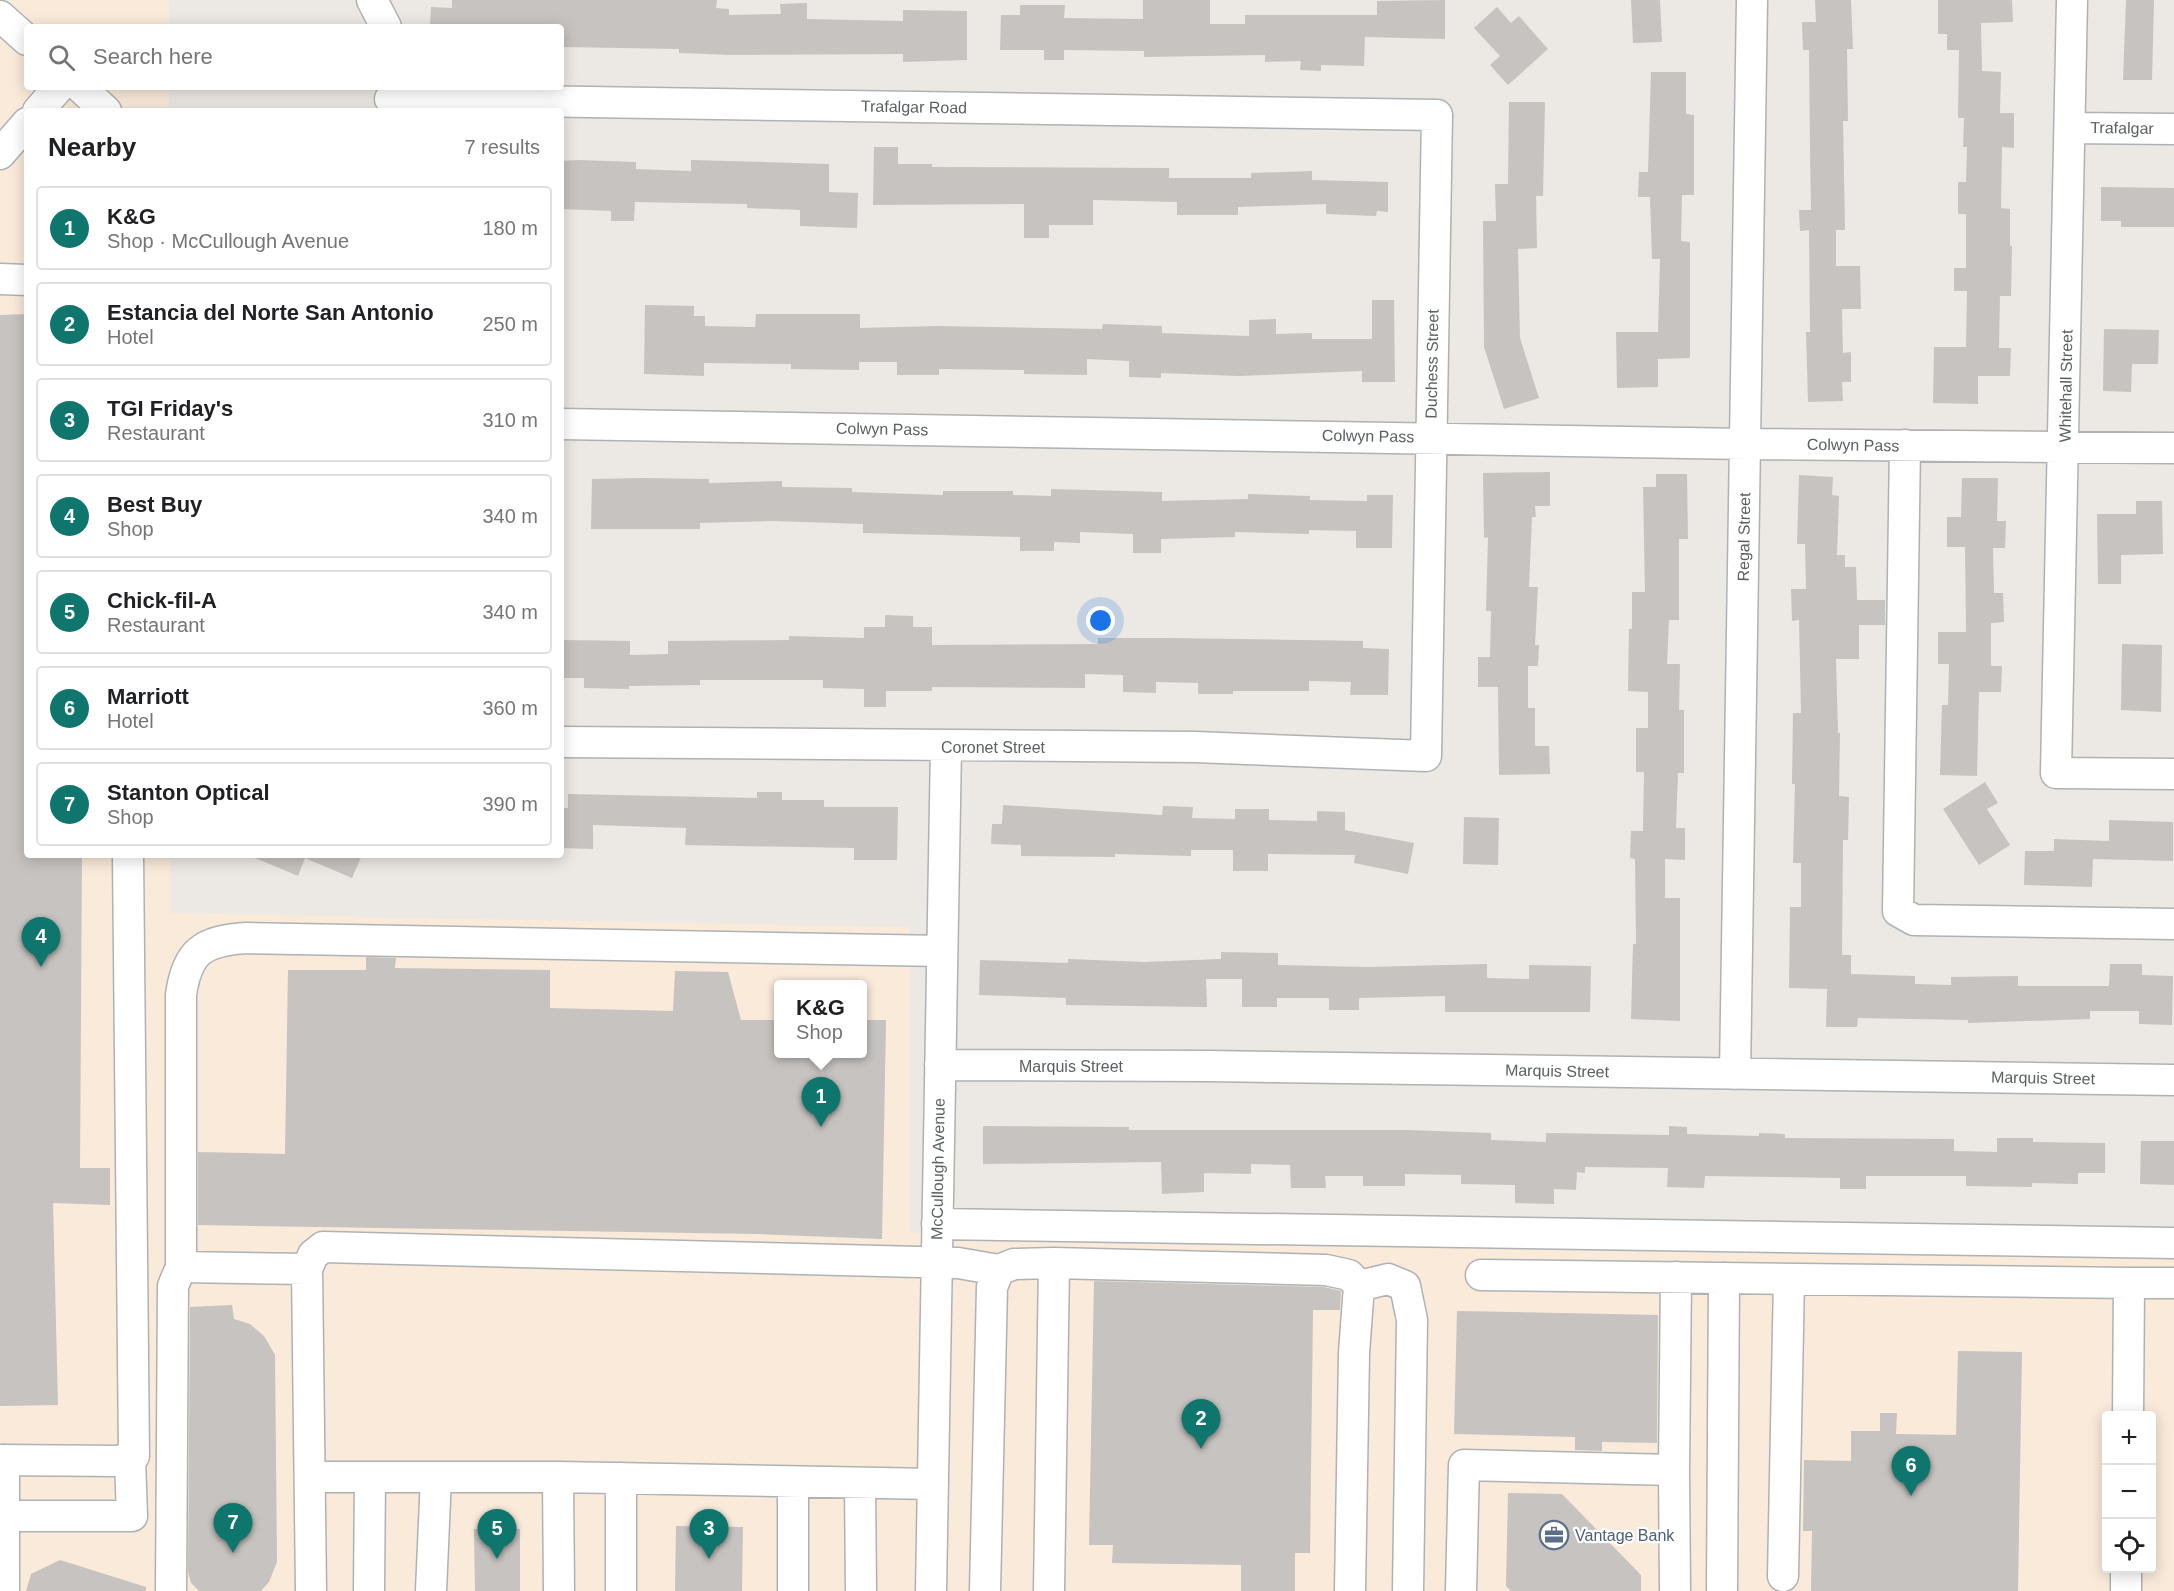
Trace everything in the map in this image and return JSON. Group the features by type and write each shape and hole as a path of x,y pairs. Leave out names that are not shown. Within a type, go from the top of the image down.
{"street":[{"path":"372,0 384,24"},
{"name":"Regal Street","path":"1735,1074 1752,0"},
{"name":"Whitehall Street","path":"2073,0 2065,447 2056,773 2174,774"},
{"path":"0,16 24,37"},
{"path":"41,108 56,90"},
{"path":"83,90 103,108"},
{"name":"Trafalgar Road","path":"390,99 1437,116"},
{"name":"Duchess Street","path":"1426,756 1437,116"},
{"path":"0,154 24,126"},
{"name":"Trafalgar","path":"2070,128 2174,129"},
{"path":"0,279 24,280"},
{"name":"Colwyn Pass","path":"564,424 1745,444 2174,448"},
{"path":"1905,446 1898,911 1914,920 2174,924"},
{"name":"Coronet Street","path":"564,742 946,747 1195,747 1426,756"},
{"name":"McCullough Avenue","path":"931,1591 946,747"},
{"path":"4,1515 132,1515 128,858"},
{"path":"171,1591 173,1286 181,1267 181,995 184,973 195,954 207,945 225,939 246,938 942,951"},
{"name":"Marquis Street","path":"940,1065 2174,1080"},
{"path":"937,1224 2174,1243"},
{"path":"311,1591 307,1269 313,1255 323,1247 981,1265 999,1270 1014,1264 1054,1263 1326,1270 1349,1275 1359,1286 1354,1353 1350,1591"},
{"path":"1049,1591 1054,1263"},
{"path":"181,1267 307,1269"},
{"path":"985,1591 992,1287 999,1270"},
{"path":"1481,1275 2174,1283"},
{"path":"1675,1591 1676,1277"},
{"path":"1722,1591 1724,1278"},
{"path":"1359,1286 1388,1279 1405,1286 1412,1320 1408,1591"},
{"path":"1783,1576 1788,1279"},
{"path":"2128,1411 2129,1283"},
{"path":"132,1458 173,1434"},
{"path":"4,1591 2,1460 132,1458 172,1475"},
{"path":"1461,1591 1464,1466 1674,1470"},
{"path":"310,1477 558,1477 933,1484"},
{"path":"369,1591 370,1477"},
{"path":"431,1591 436,1477"},
{"path":"558,1477 559,1591"},
{"path":"621,1478 621,1591"},
{"path":"793,1482 793,1591"},
{"path":"860,1483 861,1591"},
{"path":"2126,1573 2126,1591"}],"shaded area":[{"path":"0,0 169,0 169,24 24,24 24,90 169,90 169,108 24,108 24,858 170,858 171,913 909,927 910,1233 2174,1251 2174,1591 0,1591"}],"building":[{"path":"452,0 717,0 716,8 729,9 729,15 781,14 780,4 807,3 807,19 903,21 903,10 967,11 967,60 903,62 903,54 731,55 679,53 679,49 564,47 564,24 430,24 431,7 452,8"},
{"path":"1143,0 1210,0 1210,24 1245,24 1245,15 1377,15 1377,1 1445,0 1445,39 1365,37 1364,66 1321,65 1321,71 1300,70 1301,61 1265,62 1265,55 1144,57 1144,51 1064,50 1064,60 1044,60 1044,50 1000,50 1001,15 1020,15 1020,5 1065,5 1064,18 1143,19"},
{"path":"1631,0 1660,0 1662,42 1633,43"},
{"path":"1815,0 1851,0 1853,49 1847,49 1848,121 1843,121 1845,230 1836,230 1836,266 1860,266 1861,309 1842,309 1843,353 1851,352 1851,382 1842,382 1843,401 1808,402 1806,332 1810,332 1809,230 1800,231 1799,210 1811,210 1809,50 1803,50 1802,22 1816,22"},
{"path":"1938,0 2012,0 2013,22 1981,23 1982,71 2001,72 2000,113 2014,113 2014,148 2002,147 2001,208 2010,209 2010,246 2012,246 2011,296 2000,296 1999,348 2011,348 2010,376 1978,376 1978,404 1933,403 1934,347 1966,347 1967,291 1954,291 1954,268 1966,268 1966,214 1958,214 1958,182 1966,182 1967,147 1963,147 1964,118 1958,118 1959,50 1947,50 1947,34 1938,34"},
{"path":"2126,0 2154,0 2152,80 2123,80"},
{"path":"1497,7 1511,23 1519,16 1548,49 1508,85 1490,65 1500,56 1474,28"},
{"path":"1651,72 1686,72 1686,114 1694,115 1694,195 1682,195 1681,241 1690,242 1690,358 1658,359 1658,387 1617,388 1616,332 1658,332 1660,259 1652,259 1650,197 1638,197 1639,172 1648,172"},
{"path":"1509,102 1545,102 1543,196 1536,196 1537,248 1518,249 1520,338 1539,398 1504,409 1484,347 1483,221 1496,221 1495,184 1508,184"},
{"path":"874,147 898,147 898,164 932,164 932,167 1169,168 1169,178 1251,178 1251,173 1312,171 1312,180 1388,182 1388,212 1377,211 1376,216 1326,214 1326,204 1238,207 1238,215 1177,215 1177,202 1093,200 1093,225 1049,225 1049,238 1024,238 1024,204 873,205"},
{"path":"691,160 829,164 829,192 858,193 857,228 800,226 800,210 747,208 747,204 635,202 634,221 611,221 611,211 564,209 564,161 636,162 636,169 691,171"},
{"path":"2101,187 2174,188 2174,227 2121,227 2121,221 2101,221"},
{"path":"1372,300 1394,300 1395,382 1362,382 1362,371 1238,376 1161,373 1161,378 1129,377 1129,361 1087,359 1087,375 1024,374 1024,370 939,369 939,375 897,375 897,362 859,362 859,370 791,369 791,364 704,363 704,376 644,374 645,305 694,306 694,316 705,316 705,326 755,327 756,314 860,314 860,328 938,326 1102,329 1103,324 1162,326 1162,333 1249,336 1249,320 1276,319 1276,334 1312,333 1312,339 1372,339"},
{"path":"24,314 24,858 82,858 80,1168 110,1168 110,1205 53,1203 58,1405 0,1406 0,315"},
{"path":"2104,329 2159,330 2158,364 2132,364 2131,392 2103,391"},
{"path":"1550,472 1550,506 1535,506 1536,517 1532,517 1529,587 1538,587 1535,645 1539,645 1538,666 1528,666 1528,708 1535,708 1535,746 1549,746 1550,774 1499,775 1498,687 1478,687 1478,657 1490,657 1491,611 1486,611 1488,537 1484,538 1483,473"},
{"path":"1656,474 1687,474 1688,539 1679,539 1679,620 1669,620 1667,664 1680,664 1679,710 1684,710 1684,773 1678,773 1676,828 1685,828 1685,860 1665,859 1665,898 1680,898 1680,1021 1631,1019 1633,944 1636,944 1635,859 1630,858 1631,831 1643,831 1644,772 1636,772 1636,728 1648,728 1648,692 1628,691 1629,629 1632,629 1632,592 1645,592 1643,487 1656,487"},
{"path":"1799,475 1833,477 1832,495 1839,496 1837,555 1845,555 1845,567 1856,567 1857,600 1885,600 1885,625 1859,625 1859,659 1836,659 1838,733 1840,733 1839,796 1849,797 1848,840 1843,840 1842,955 1851,955 1851,974 1915,976 1915,984 1951,985 1951,977 2018,976 2018,986 2109,986 2110,964 2142,964 2142,975 2173,976 2172,1025 2139,1024 2139,1011 2090,1011 2090,1019 1968,1023 1968,1020 1858,1018 1857,1027 1826,1027 1827,989 1789,988 1790,907 1801,907 1801,863 1793,863 1795,784 1792,784 1793,713 1801,713 1799,620 1792,621 1791,589 1806,589 1805,544 1797,544"},
{"path":"1962,478 1998,478 1997,521 2006,521 2005,548 1993,548 1994,593 2003,593 2004,622 1991,623 1991,666 2002,666 2001,692 1979,692 1977,776 1940,775 1942,705 1948,705 1949,664 1938,664 1938,632 1966,632 1965,547 1947,547 1947,517 1961,517"},
{"path":"592,479 709,479 709,483 782,481 782,487 852,488 852,492 943,495 943,491 1013,491 1013,495 1051,496 1051,489 1162,492 1162,501 1248,499 1248,494 1310,496 1310,500 1367,501 1367,495 1393,495 1392,548 1356,548 1356,531 1309,530 1309,534 1235,532 1235,537 1161,539 1161,553 1133,553 1133,534 1080,532 1080,543 1054,542 1054,551 1020,551 1020,537 863,533 863,524 773,521 700,523 700,529 591,529"},
{"path":"2136,501 2162,501 2163,554 2121,555 2121,584 2098,584 2097,514 2136,514"},
{"path":"885,615 913,616 913,627 932,627 932,645 1098,644 1098,638 1363,641 1363,648 1389,649 1388,695 1350,695 1351,682 1309,681 1309,691 1233,691 1233,694 1198,694 1198,683 1156,682 1156,693 1123,692 1123,675 1085,674 1085,688 932,687 932,691 886,691 886,707 864,707 864,689 823,688 823,680 700,680 700,685 629,686 629,689 584,688 584,678 564,678 564,640 630,641 630,655 668,654 668,641 789,640 789,636 864,638 864,627 885,627"},
{"path":"2122,644 2162,645 2161,712 2121,710"},
{"path":"1985,782 1998,803 1987,809 2010,845 1979,865 1943,809"},
{"path":"757,792 782,792 782,800 824,800 824,807 898,807 897,860 854,860 854,848 685,845 686,828 593,825 593,849 564,848 564,808 568,808 568,794 757,798"},
{"path":"1003,805 1162,815 1163,806 1193,807 1192,818 1235,819 1235,809 1269,809 1269,820 1317,821 1317,811 1345,812 1345,830 1414,843 1408,874 1354,863 1355,855 1268,854 1268,871 1233,871 1233,850 1191,850 1191,856 1115,854 1115,857 1021,856 1021,845 991,844 992,824 1002,824"},
{"path":"1464,817 1499,818 1498,865 1463,864"},
{"path":"2109,820 2173,822 2173,861 2093,859 2092,887 2024,885 2025,851 2054,851 2054,839 2109,841"},
{"path":"255,858 305,858 298,876"},
{"path":"305,858 361,858 352,878"},
{"path":"1221,952 1278,953 1278,965 1368,967 1487,964 1487,978 1529,979 1529,965 1591,966 1590,1012 1445,1012 1445,996 1359,998 1359,1010 1329,1010 1329,998 1277,998 1277,1007 1242,1007 1242,979 1206,979 1207,1007 1066,1005 1066,998 979,995 980,960 1068,963 1068,959 1144,962 1221,959"},
{"path":"366,957 396,958 395,968 550,970 550,1008 673,1011 675,971 728,972 741,1020 774,1020 774,1058 867,1058 867,1020 886,1020 882,1239 755,1234 198,1225 198,1152 285,1154 288,970 366,970"},
{"path":"983,1126 1129,1127 1129,1130 1408,1130 1491,1133 1491,1140 1546,1142 1546,1133 1669,1135 1669,1126 1687,1127 1687,1134 1759,1136 1759,1133 1785,1134 1785,1138 1954,1139 1954,1151 1997,1152 1997,1138 2033,1138 2033,1142 2105,1143 2105,1173 2078,1173 2078,1184 2032,1183 2032,1187 1966,1186 1966,1176 1866,1176 1866,1189 1840,1189 1840,1178 1705,1176 1704,1188 1667,1187 1668,1168 1585,1167 1585,1173 1577,1172 1576,1190 1554,1189 1554,1204 1515,1203 1515,1185 1461,1184 1461,1175 1405,1174 1405,1186 1363,1186 1363,1176 1325,1176 1326,1188 1291,1188 1290,1165 1251,1164 1251,1174 1204,1173 1204,1192 1162,1194 1161,1162 983,1164"},
{"path":"2141,1141 2174,1141 2174,1185 2140,1184"},
{"path":"1094,1281 1324,1287 1341,1291 1340,1310 1313,1310 1310,1553 1295,1553 1295,1591 1241,1591 1241,1565 1112,1563 1113,1545 1089,1545"},
{"path":"232,1305 234,1319 250,1324 264,1336 275,1355 277,1562 269,1582 261,1591 199,1591 191,1583 188,1572 190,1307"},
{"path":"1457,1311 1658,1315 1657,1443 1602,1442 1602,1451 1575,1450 1575,1437 1454,1434"},
{"path":"1958,1351 2022,1352 2018,1591 1811,1591 1812,1531 1803,1531 1804,1460 1851,1461 1851,1431 1880,1431 1880,1413 1897,1413 1896,1434 1956,1435"},
{"name":"Vantage Bank","path":"1508,1493 1562,1494 1641,1575 1641,1591 1511,1591 1506,1586"},
{"path":"676,1526 743,1527 742,1591 675,1591"},
{"path":"474,1529 520,1529 520,1591 475,1591"},
{"path":"60,1560 146,1587 146,1591 26,1591 31,1574"}],"place":[{"name":"Best Buy","path":"41,967"},
{"name":"K&G","path":"821,1127"},
{"name":"Estancia del Norte San Antonio","path":"1201,1449"},
{"name":"Marriott","path":"1911,1496"},
{"name":"Vantage Bank","path":"1554,1535"},
{"name":"Stanton Optical","path":"233,1553"},
{"name":"Chick-fil-A","path":"497,1559"},
{"name":"TGI Friday's","path":"709,1559"}]}
